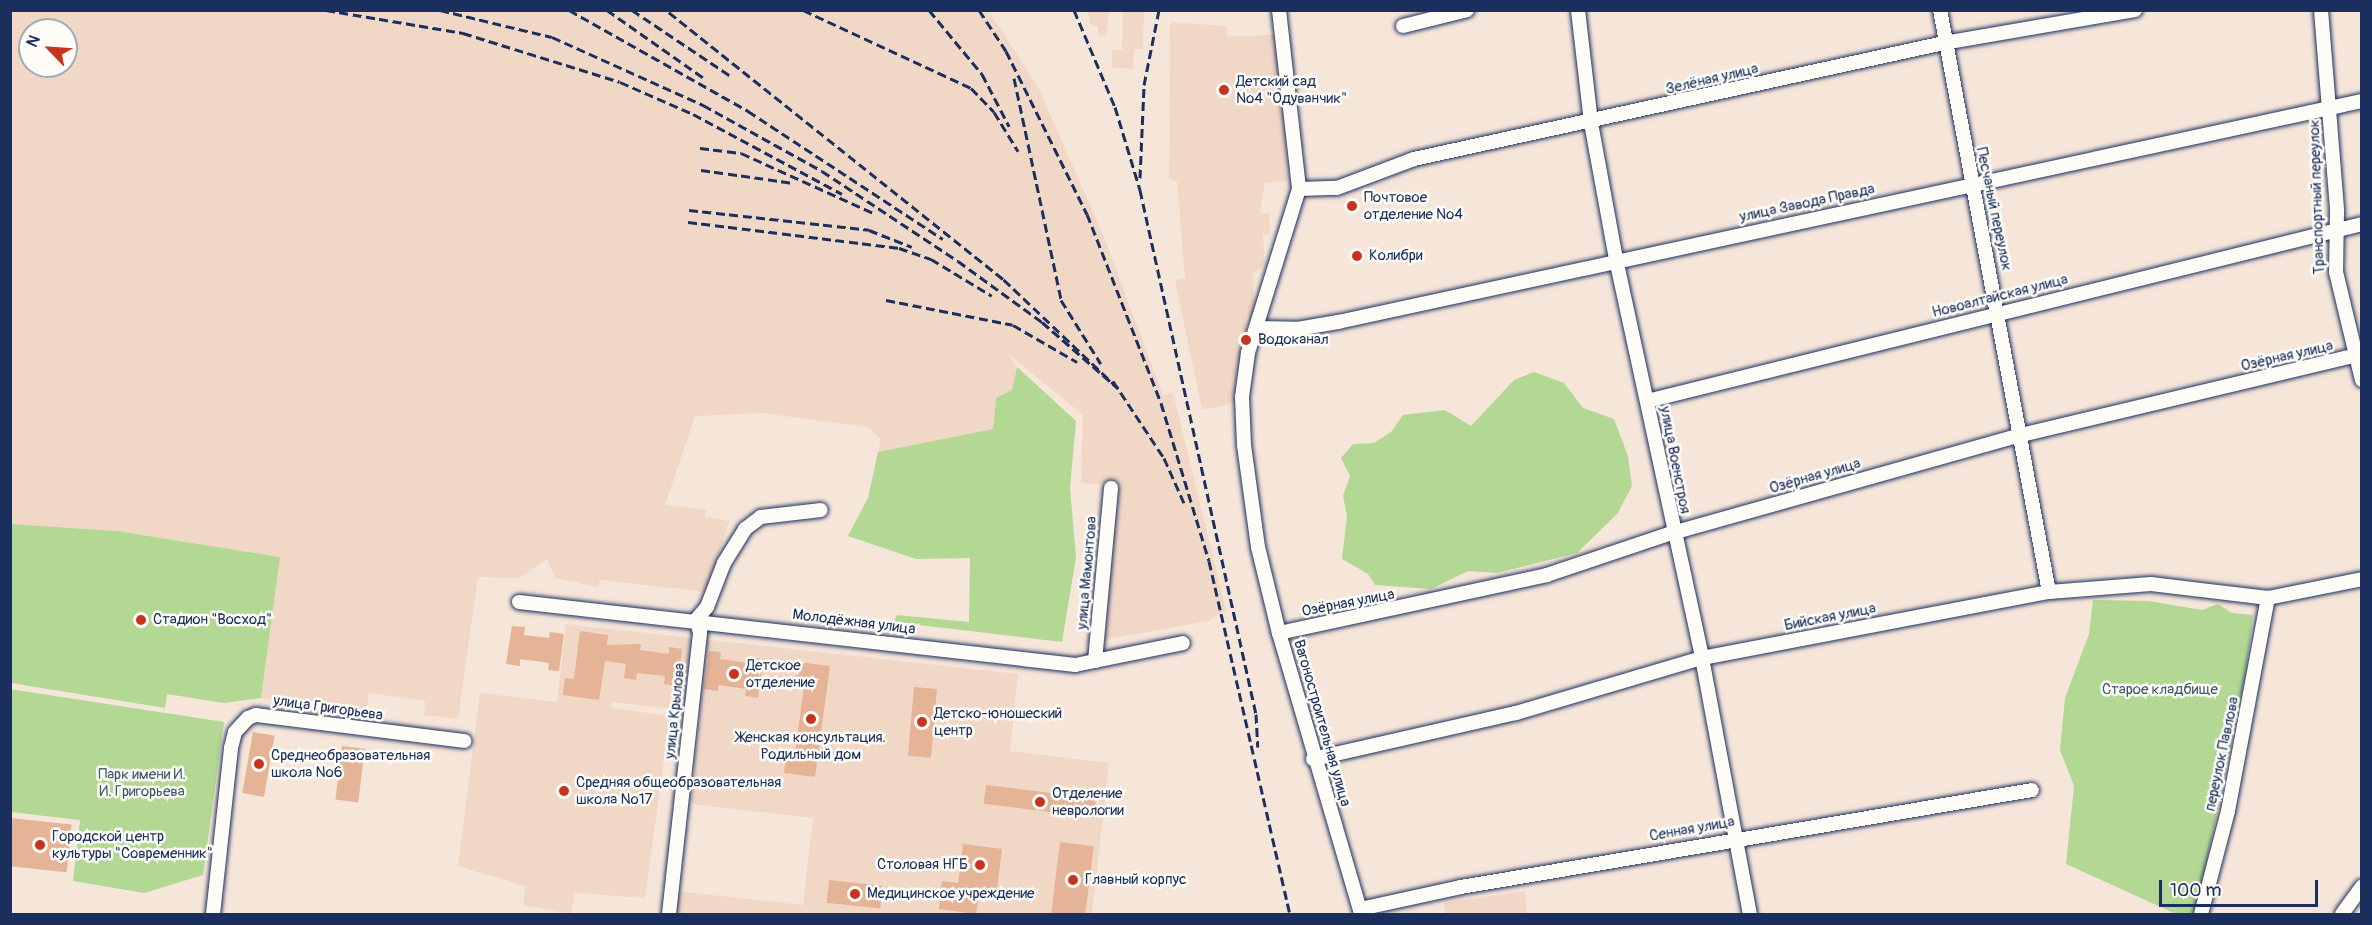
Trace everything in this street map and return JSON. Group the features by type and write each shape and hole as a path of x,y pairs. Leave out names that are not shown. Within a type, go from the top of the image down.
{"street":[{"name":"Вагоностроительная улица","path":"1279,10 1299,189 1258,328 1248,353 1242,397 1244,445 1258,547 1279,633 1313,759 1360,912"},
{"path":"1403,26 1467,10"},
{"name":"улица Военстроя","path":"1578,10 1591,123 1616,260 1647,401 1672,533 1702,658 1739,838 1750,915"},
{"name":"Песчаный переулок","path":"1940,10 1944,43 1971,185 2000,312 2017,436 2049,592"},
{"name":"Зелёная улица","path":"1299,189 1337,188 1414,159 1591,123 1944,43 2135,10"},
{"name":"Транспортный переулок","path":"2321,10 2337,211 2334,231 2336,272 2358,355 2361,380"},
{"name":"улица Завода Правда","path":"1258,328 1297,329 1338,322 1616,260 2361,101"},
{"name":"Новоалтайская улица","path":"1647,401 2361,224"},
{"name":"Озёрная улица","path":"1279,633 1547,575 1672,533 2017,436 2358,355"},
{"name":"улица Мамонтова","path":"1095,661 1112,488"},
{"path":"696,620 707,607 724,563 745,529 761,517 821,510"},
{"name":"Бийская улица","path":"1313,759 1516,713 1702,658 2049,592 2151,584 2268,598 2361,579"},
{"name":"переулок Павлова","path":"2201,915 2232,789 2268,598"},
{"name":"Молодёжная улица","path":"519,602 696,620 1075,665 1183,644"},
{"name":"улица Крылова","path":"669,915 700,632 696,620"},
{"name":"улица Григорьева","path":"213,915 231,748 235,732 248,718 256,715 464,741"},
{"name":"Сенная улица","path":"1360,912 1739,838 2032,790"},
{"path":"2342,915 2361,886"}],"shaded area":[{"path":"10,11 989,11 1038,87 1104,237 1163,395 1173,393 1226,610 1208,621 1092,642 1106,485 1081,483 1083,415 1006,352 1017,367 1012,390 996,398 993,429 878,452 881,439 867,427 763,413 695,416 665,505 706,510 705,517 729,521 707,592 600,580 598,587 555,578 547,559 519,578 478,577 458,719 424,715 425,701 369,693 367,709 261,698 280,557 117,531 11,524"},
{"path":"1088,11 1109,11 1106,36 1098,35 1098,26 1090,25"},
{"path":"1123,11 1144,11 1143,49 1134,49 1133,69 1112,68 1112,50 1122,50"},
{"name":"Водоканал","path":"1170,22 1227,26 1227,37 1274,35 1284,115 1287,181 1265,183 1260,213 1269,213 1270,234 1263,235 1265,265 1253,273 1255,316 1247,317 1236,403 1202,410 1175,280 1185,278 1177,181 1169,178"},
{"path":"566,624 1018,674 1010,751 1109,763 1092,914 673,914 675,891 803,905 813,818 691,804 701,712 612,702 611,708 670,716 645,898 575,893 571,914 523,905 525,886 458,866 480,693 557,702"},
{"path":"1525,891 1527,914 1445,914 1444,903"}],"green space":[{"path":"1017,367 1076,421 1070,488 1076,557 1062,642 894,622 897,615 969,622 970,558 916,559 848,536 868,498 878,452 993,429 996,398 1012,390"},
{"path":"1534,372 1564,383 1583,408 1614,419 1628,456 1632,486 1618,513 1577,553 1497,573 1468,571 1431,589 1375,585 1368,574 1342,559 1347,516 1343,496 1350,476 1341,458 1353,444 1374,443 1391,432 1403,415 1445,410 1471,426 1514,380"},
{"name":"Стадион \"Восход\"","path":"11,524 117,531 280,557 261,698 224,703 167,694 165,708 11,683"},
{"name":"Старое кладбище","path":"2093,600 2149,601 2202,610 2218,604 2232,613 2253,615 2246,672 2196,914 2176,914 2066,864 2074,786 2060,750 2065,698 2089,634"},
{"name":"Парк имени И. И. Григорьева","path":"10,689 224,722 203,875 144,893 73,881 80,820 11,812"}],"building":[{"path":"512,626 525,627 524,635 549,638 550,632 564,634 559,671 548,670 549,663 520,659 520,666 506,664"},
{"path":"580,631 608,635 607,645 641,644 640,650 669,654 669,647 682,649 678,686 664,684 665,676 637,673 636,680 624,678 626,664 605,661 599,700 563,695 565,678 574,679"},
{"name":"Детское отделение","path":"709,651 721,652 720,659 749,663 749,657 764,659 758,698 745,696 746,689 718,685 718,691 704,689"},
{"name":"Женская консультация. Родильный дом","path":"798,662 830,666 815,777 784,773 787,752 795,753 804,687 795,686"},
{"name":"Детско-юношеский центр","path":"914,687 937,689 931,758 908,756"},
{"name":"Среднеобразовательная школа №6","path":"253,732 275,736 264,797 242,793"},
{"path":"342,746 365,749 358,802 335,800"},
{"name":"Отделение неврологии","path":"986,785 1096,799 1094,817 984,804"},
{"name":"Городской центр культуры \"Современник\"","path":"10,818 72,824 67,872 10,866"},
{"name":"Главный корпус","path":"1060,842 1094,846 1085,914 1051,914"},
{"name":"Столовая НГБ","path":"963,844 1002,849 997,890 980,887 976,914 939,909 942,881 958,883"},
{"name":"Медицинское учреждение","path":"829,880 883,886 880,909 827,903"}],"railway":[{"path":"326,10 463,33 620,82 693,114 842,194"},
{"path":"440,10 552,37 703,105 822,171 958,261 1042,322 1118,388 1003,279 666,10"},
{"path":"569,10 748,111 943,239"},
{"path":"607,10 705,79"},
{"path":"632,10 732,77"},
{"path":"803,10 971,88 994,112 1018,151"},
{"path":"929,10 982,74 1009,126"},
{"path":"979,10 1006,51 1087,214 1161,403 1209,561 1290,914"},
{"path":"1074,10 1115,107 1140,190 1256,714 1258,747"},
{"path":"1140,178 1144,85 1159,10"},
{"path":"1014,78 1061,300 1101,364"},
{"path":"700,148 741,153 873,213"},
{"path":"701,170 793,183"},
{"path":"689,210 869,230 912,247"},
{"path":"688,222 899,248 931,259 992,296"},
{"path":"886,300 1013,325 1077,362"},
{"path":"1113,381 1164,458 1184,503"}],"place":[{"name":"Детский сад №4 \"Одуванчик\"","path":"1224,90"},
{"name":"Почтовое отделение №4","path":"1352,206"},
{"name":"Колибри","path":"1357,256"},
{"name":"Водоканал","path":"1246,340"},
{"name":"Стадион \"Восход\"","path":"141,620"},
{"name":"Детское отделение","path":"734,674"},
{"name":"Женская консультация. Родильный дом","path":"811,719"},
{"name":"Детско-юношеский центр","path":"922,722"},
{"name":"Среднеобразовательная школа №6","path":"259,764"},
{"name":"Средняя общеобразовательная школа №17","path":"564,791"},
{"name":"Отделение неврологии","path":"1040,802"},
{"name":"Городской центр культуры \"Современник\"","path":"40,845"},
{"name":"Столовая НГБ","path":"980,865"},
{"name":"Главный корпус","path":"1073,880"},
{"name":"Медицинское учреждение","path":"855,894"}]}
